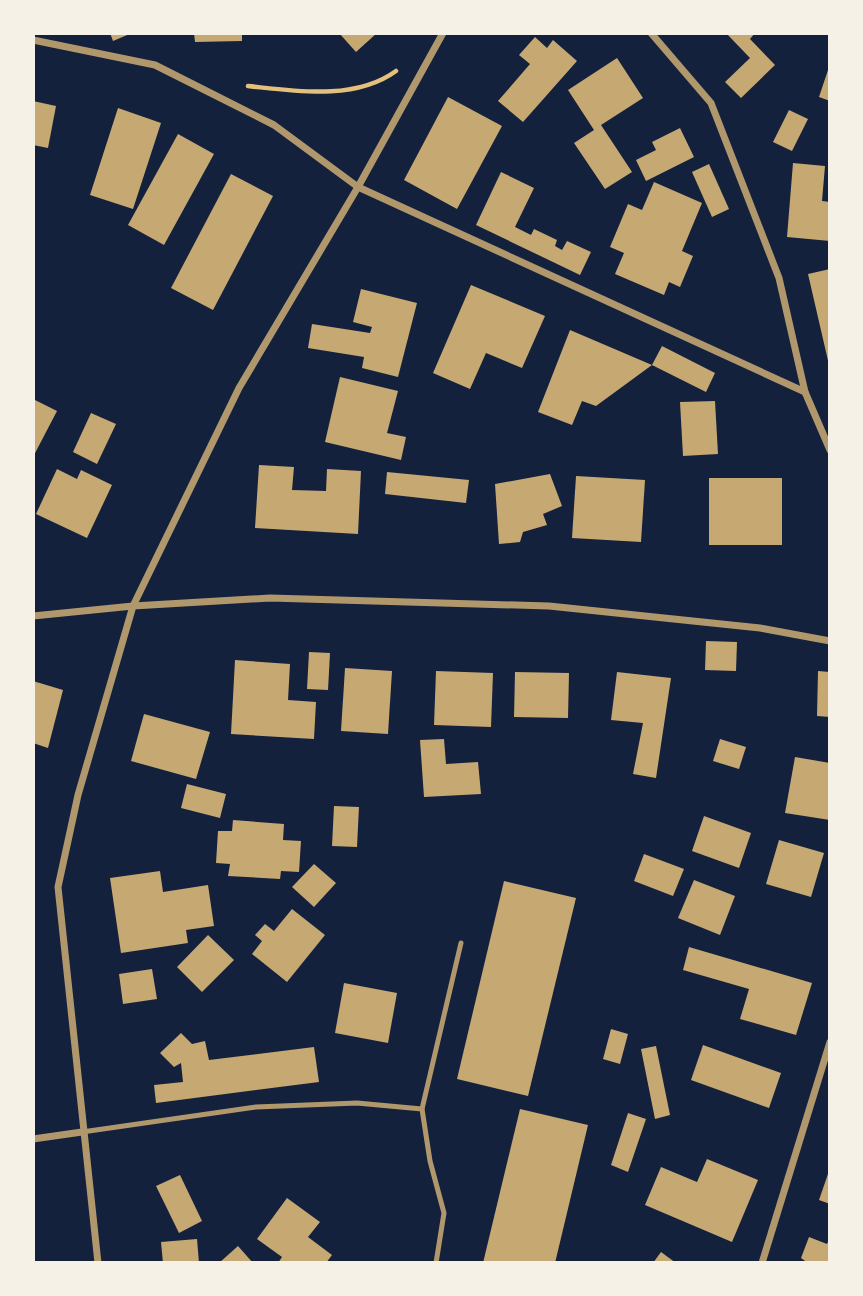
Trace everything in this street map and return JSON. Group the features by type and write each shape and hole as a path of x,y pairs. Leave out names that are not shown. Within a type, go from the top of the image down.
{"street":[{"path":"98,1263 58,887 78,795 133,606 239,388 358,187 443,33"},
{"path":"651,33 711,103 779,278 805,392 830,450"},
{"path":"33,40 155,65 274,125 358,187 805,392"},
{"path":"33,617 133,606 270,598 549,606 760,628 830,641"},
{"path":"762,1263 830,1042"},
{"path":"33,1139 82,1132"}],"lane":[{"path":"436,1263 444,1213 430,1161 422,1109 461,943"},
{"path":"82,1132 256,1107 357,1103 422,1109"}],"path":[{"path":"246,86 327,94 386,78 397,69"}],"building":[{"path":"110,33 132,33 113,41"},
{"path":"194,33 242,33 242,41 195,42"},
{"path":"339,33 377,33 356,52"},
{"path":"726,33 755,33 750,39 775,65 741,98 725,82 750,58"},
{"path":"535,37 547,48 553,40 577,61 523,122 498,101 530,64 519,55"},
{"path":"617,58 643,98 601,125 632,172 605,189 574,143 594,130 568,90"},
{"path":"830,67 830,101 819,97"},
{"path":"448,97 502,126 457,209 404,180"},
{"path":"33,101 56,106 48,148 33,145"},
{"path":"118,108 161,123 133,209 90,195"},
{"path":"789,110 808,119 792,151 773,142"},
{"path":"680,128 694,157 646,181 636,160 656,150 652,142"},
{"path":"178,134 214,154 164,245 128,225"},
{"path":"793,163 825,166 822,201 830,202 830,241 787,237"},
{"path":"709,164 729,209 712,217 692,172"},
{"path":"501,172 534,188 515,227 531,235 534,229 557,240 555,246 562,250 567,241 591,252 580,275 476,225"},
{"path":"231,174 273,196 213,310 171,288"},
{"path":"654,182 702,203 682,251 693,256 680,287 669,282 664,295 615,274 624,253 610,247 628,204 642,210"},
{"path":"830,269 830,365 829,365 808,274"},
{"path":"471,285 545,316 522,368 486,353 470,389 433,373"},
{"path":"361,289 417,303 398,377 362,368 364,357 308,348 312,324 370,333 372,327 353,322"},
{"path":"570,330 652,365 596,406 582,401 572,425 538,412"},
{"path":"662,346 715,373 706,392 652,365"},
{"path":"340,377 398,391 387,433 406,437 401,460 325,442"},
{"path":"33,399 57,411 33,457"},
{"path":"715,401 718,454 683,456 680,402"},
{"path":"91,413 116,424 97,464 73,452"},
{"path":"259,465 294,467 292,490 326,491 327,469 361,471 358,534 255,528"},
{"path":"57,469 77,479 81,470 112,485 87,538 36,514"},
{"path":"387,472 469,480 466,503 385,494"},
{"path":"550,474 562,506 543,514 547,525 523,532 520,542 499,544 495,484"},
{"path":"576,476 645,480 641,542 572,538"},
{"path":"709,478 782,478 782,545 709,545"},
{"path":"706,641 737,642 736,671 705,670"},
{"path":"309,652 330,653 328,690 307,689"},
{"path":"235,660 290,664 288,700 316,702 314,739 231,734"},
{"path":"345,668 392,671 388,734 341,731"},
{"path":"436,671 493,673 491,727 434,725"},
{"path":"818,671 830,672 830,717 817,716"},
{"path":"515,672 569,673 568,718 514,717"},
{"path":"617,672 671,678 656,778 633,774 643,723 611,720"},
{"path":"33,681 63,690 48,748 33,743"},
{"path":"144,714 210,732 196,779 131,761"},
{"path":"444,739 446,764 478,762 481,794 424,797 420,740"},
{"path":"720,739 746,747 739,769 713,761"},
{"path":"795,757 830,763 830,820 785,813"},
{"path":"187,784 226,794 220,818 181,808"},
{"path":"334,806 359,807 357,847 332,846"},
{"path":"704,816 751,833 739,868 692,851"},
{"path":"233,820 284,824 283,840 301,841 299,872 281,871 280,879 228,876 230,864 216,863 218,831 232,831"},
{"path":"779,840 824,853 811,897 766,884"},
{"path":"644,854 684,869 673,896 634,881"},
{"path":"314,864 336,883 314,907 292,887"},
{"path":"160,871 163,892 208,885 214,926 186,930 188,943 121,953 110,878"},
{"path":"694,880 735,896 720,935 678,918"},
{"path":"504,881 576,898 528,1096 457,1079"},
{"path":"292,909 325,935 287,982 252,954 262,941 255,935 265,924 274,931"},
{"path":"208,935 234,960 202,992 177,967"},
{"path":"689,947 812,983 796,1035 740,1019 749,989 683,970"},
{"path":"152,969 157,999 123,1004 119,974"},
{"path":"344,983 397,993 388,1043 335,1033"},
{"path":"611,1029 628,1034 620,1064 603,1059"},
{"path":"181,1033 192,1044 205,1041 209,1060 314,1047 319,1082 156,1103 154,1085 183,1082 181,1063 174,1067 160,1053"},
{"path":"703,1045 781,1073 769,1108 691,1080"},
{"path":"656,1046 670,1115 655,1119 641,1049"},
{"path":"520,1109 588,1125 555,1263 483,1263"},
{"path":"628,1113 646,1119 628,1172 611,1165"},
{"path":"707,1159 758,1180 732,1242 645,1205 661,1167 697,1182"},
{"path":"830,1171 830,1204 819,1200"},
{"path":"180,1175 202,1221 179,1233 156,1186"},
{"path":"287,1198 320,1222 308,1237 332,1255 326,1263 278,1263 282,1257 257,1239"},
{"path":"809,1237 827,1244 830,1237 830,1263 808,1263 801,1258"},
{"path":"197,1239 199,1263 163,1263 161,1242"},
{"path":"238,1246 253,1263 219,1263"},
{"path":"661,1252 676,1263 653,1263"}]}
